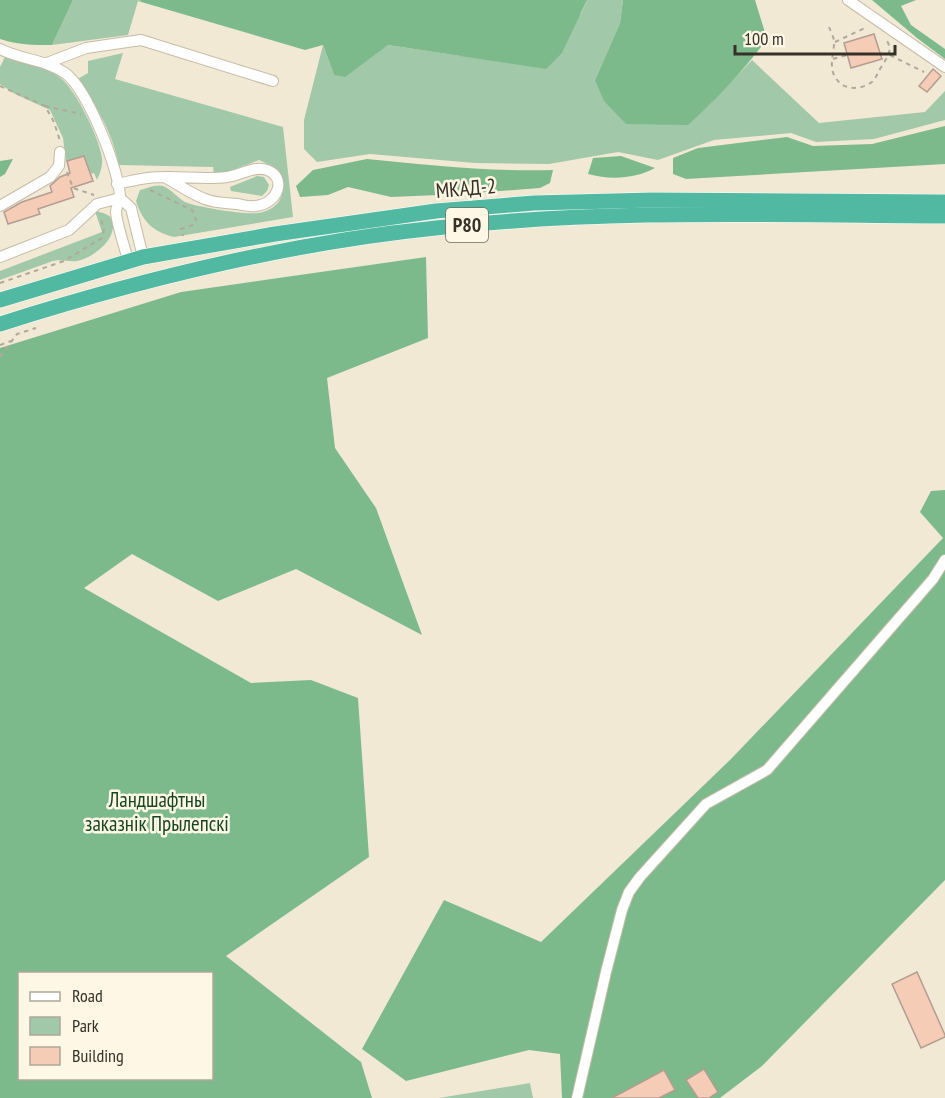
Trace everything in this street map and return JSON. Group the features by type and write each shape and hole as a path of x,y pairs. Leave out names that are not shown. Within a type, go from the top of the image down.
{"highway":[{"name":"МКАД-2","path":"0,300 136,263 275,234 436,211 534,203 652,200 945,202"},
{"name":"Р80","path":"0,324 116,289 224,262 436,228 536,220 651,215 945,216"},
{"path":"116,289 136,263 164,276"}],"street":[{"path":"848,0 945,67"},
{"path":"47,63 86,48 141,40 273,81"},
{"path":"0,49 47,63 67,75 82,95 94,116 110,154 120,198 116,212 136,263"},
{"path":"0,206 50,177 59,166 60,152"},
{"path":"117,184 164,177 214,178 241,175 264,168 275,177 278,191 275,198 267,204 254,206 206,200 164,177"},
{"path":"0,257 69,230 97,200 120,198"},
{"path":"578,1098 614,941 629,892 706,804 767,770 933,579 945,560"}],"path":[{"path":"835,42 870,26"},
{"path":"829,27 835,42 832,59 834,74 844,86 859,88 872,81 890,55 889,45 885,38"},
{"path":"832,59 847,55"},
{"path":"890,55 924,72"},
{"path":"0,86 45,106 86,116"},
{"path":"0,283 64,261 102,238 104,229 97,200 73,188 60,152 60,138 45,106"},
{"path":"150,190 192,210 196,220 193,225 181,229 183,236"},
{"path":"0,357 16,334 37,327"},
{"path":"0,345 12,341"}],"green space":[{"path":"0,0 73,0 52,45 32,45 0,39"},
{"path":"73,0 142,0 138,1 128,35 52,45"},
{"path":"587,0 623,0 620,23 595,80 708,106 752,60 819,123 925,112 945,91 945,120 874,139 816,142 791,133 714,140 658,160 618,152 549,164 475,163 370,154 317,162 304,149 304,120 323,45 334,75 388,45 461,56 581,14"},
{"path":"587,0 562,53 546,69 388,45 345,77 334,75 323,45 305,50 138,1"},
{"path":"623,0 755,0 767,39 730,84 688,125 626,124 604,101 595,80 620,23"},
{"path":"872,0 916,0 901,6 911,25 945,49 945,59 917,38"},
{"path":"123,53 115,79 283,127 293,217 174,237 149,225 136,201 140,190 151,186 163,186 191,204 221,210 258,213 269,210 277,204 281,197 281,180 269,165 259,160 228,172 214,174 213,167 119,165 103,120 91,99 76,80 88,73 88,61"},
{"path":"5,57 49,71 62,79 74,94 100,149 102,164 97,180 94,173 90,174 84,156 66,162 63,138 50,110 15,94 0,84 0,67"},
{"path":"945,126 945,164 686,179 673,174 673,158 698,148 787,137 813,146 872,144"},
{"path":"621,156 655,168 622,177 588,174 593,158"},
{"path":"13,159 5,174 0,177 0,161"},
{"path":"367,159 483,169 553,170 550,183 540,188 391,197 348,187 328,195 300,197 296,186 313,170"},
{"path":"257,176 264,177 269,185 262,196 231,191 230,187"},
{"path":"95,211 109,216 113,223 110,237 96,253 77,261 53,261 0,280 0,271 102,232"},
{"name":"Ландшафтны заказнік Прылепскі","path":"426,257 428,338 327,378 335,448 376,508 422,635 296,569 218,601 132,554 84,588 251,683 311,680 358,698 369,857 226,956 361,1062 372,1098 0,1098 0,348 181,292"},
{"path":"945,490 945,880 762,1066 720,1098 562,1098 560,1054 529,1050 406,1081 362,1049 444,900 541,942 731,759 943,538 920,512 931,491"},
{"path":"530,1083 533,1098 439,1098"}],"building":[{"path":"874,34 882,59 851,68 844,43"},
{"path":"933,69 941,76 927,92 919,86"},
{"path":"84,156 93,181 71,188 74,197 38,209 40,214 8,224 4,212 22,202 52,192 50,186 60,177 70,173 67,161"},
{"path":"917,972 945,1035 921,1048 892,984"},
{"path":"704,1069 718,1092 709,1098 698,1098 686,1080"},
{"path":"664,1070 675,1090 659,1098 612,1098"}]}
